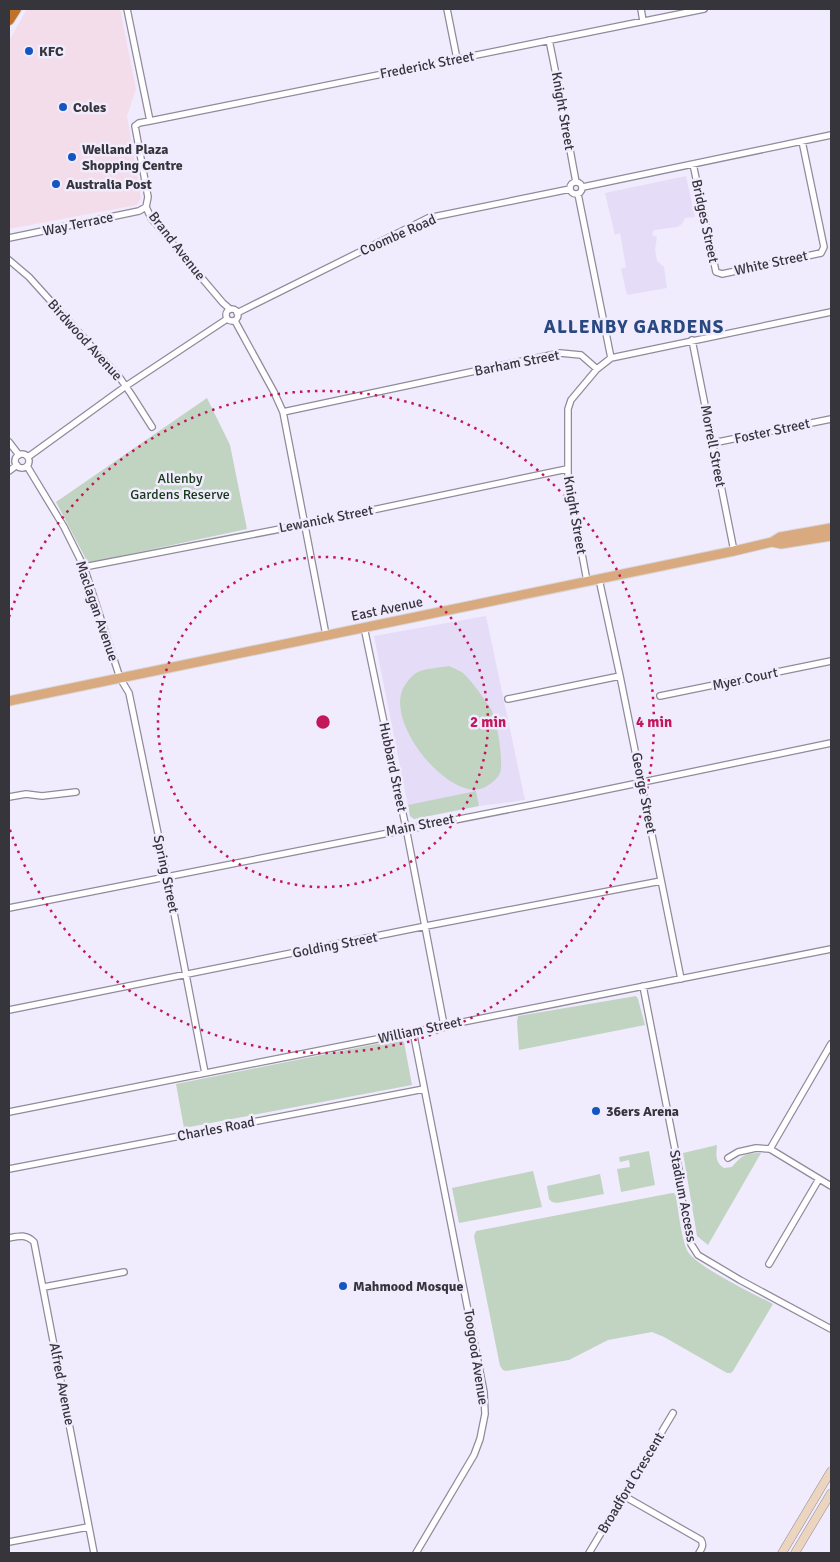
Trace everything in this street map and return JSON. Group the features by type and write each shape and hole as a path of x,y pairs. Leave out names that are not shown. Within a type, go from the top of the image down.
{"highway":[{"path":"9,20 16,9"}],"main road":[{"name":"East Avenue","path":"9,701 734,551 772,542 780,537 831,528"},
{"name":"East Avenue","path":"772,542 781,544 831,536"},
{"path":"782,1553 831,1471"},
{"path":"795,1553 831,1493"}],"street":[{"path":"127,9 150,121"},
{"path":"447,9 456,59"},
{"path":"641,9 643,21"},
{"name":"Frederick Street","path":"150,121 704,9"},
{"name":"Knight Street","path":"549,40 565,113 565,127 576,182"},
{"name":"Brand Avenue","path":"150,121 139,123 135,126 148,198 146,207 151,218 230,310"},
{"path":"583,187 831,135"},
{"name":"White Street","path":"722,274 821,253 824,247 802,141"},
{"name":"Bridges Street","path":"693,164 716,272 722,274"},
{"path":"578,194 573,194 570,189 571,185 576,182 580,183 583,187"},
{"path":"578,194 582,191 583,187"},
{"name":"Coombe Road","path":"237,313 428,218 570,189"},
{"path":"578,194 611,358"},
{"name":"Way Terrace","path":"9,238 139,211 146,207"},
{"name":"Birdwood Avenue","path":"9,260 29,277 126,386 152,428"},
{"path":"227,319 226,314 230,310 234,310 238,317 235,321"},
{"path":"597,369 611,358 831,312"},
{"path":"227,319 231,322 235,321"},
{"path":"28,457 126,386 227,319"},
{"path":"235,321 283,412 326,635"},
{"name":"Morrell Street","path":"692,340 734,551"},
{"name":"Barham Street","path":"283,412 560,353 581,355 597,369"},
{"name":"Knight Street","path":"587,581 568,480 568,409 572,400 597,369"},
{"name":"Foster Street","path":"713,443 831,419"},
{"path":"9,442 19,455"},
{"path":"19,455 24,454 28,457"},
{"path":"17,465 16,459 19,455"},
{"path":"17,465 22,468 27,466 29,462 28,457"},
{"path":"9,471 17,465"},
{"name":"Maclagan Avenue","path":"27,466 64,527 84,567 120,678"},
{"name":"Lewanick Street","path":"84,567 306,524 567,469"},
{"name":"George Street","path":"599,579 681,979"},
{"name":"Hubbard Street","path":"364,628 426,926 444,1025"},
{"name":"Myer Court","path":"660,696 831,661"},
{"path":"508,699 620,676"},
{"name":"Spring Street","path":"120,678 129,693 205,1073"},
{"name":"Main Street","path":"9,908 831,743"},
{"path":"9,797 26,794 42,796 76,792"},
{"name":"Golding Street","path":"9,1010 661,881"},
{"name":"William Street","path":"9,1112 831,949"},
{"name":"Stadium Access","path":"643,986 689,1235 694,1251 740,1280 831,1329"},
{"name":"Toogood Avenue","path":"416,1553 474,1455 485,1414 484,1392 414,1036 417,1030"},
{"path":"770,1149 831,1044"},
{"name":"Charles Road","path":"9,1169 424,1089"},
{"path":"728,1158 738,1152 756,1148 770,1149 831,1186"},
{"path":"769,1264 819,1179"},
{"name":"Alfred Avenue","path":"9,1238 22,1235 34,1242 94,1553"},
{"path":"44,1287 124,1272"},
{"name":"Broadford Crescent","path":"589,1553 673,1413"},
{"path":"624,1496 701,1540 703,1543 699,1553"},
{"path":"9,1542 88,1527"}],"shaded area":[{"name":"Welland Plaza Shopping Centre","path":"27,9 120,9 136,89 127,116 141,198 137,205 9,229 9,41"},
{"path":"686,176 695,217 685,218 682,224 677,227 654,230 652,235 657,237 655,249 657,261 664,267 667,288 627,295 621,269 626,267 620,233 615,235 605,193"},
{"path":"486,616 525,800 479,806 414,819 410,816 374,636"}],"green space":[{"name":"Allenby Gardens Reserve","path":"207,398 230,445 247,529 88,563 56,502"},
{"path":"449,666 463,673 478,690 491,709 496,722 500,750 500,773 492,783 480,789 466,788 450,781 434,767 419,751 408,732 401,713 401,695 408,681 416,673"},
{"path":"476,791 479,806 414,819 410,816 408,805"},
{"path":"636,996 645,1025 519,1050 518,1016"},
{"path":"401,1039 404,1042 412,1085 184,1128 176,1084"},
{"path":"717,1145 716,1155 721,1166 724,1168 732,1167 745,1155 761,1153 708,1245 697,1236 683,1153"},
{"path":"649,1151 655,1185 621,1192 617,1169 630,1167 629,1160 620,1162 619,1157"},
{"path":"533,1171 542,1207 459,1223 452,1188"},
{"path":"600,1174 604,1194 557,1203 549,1199 547,1186"},
{"path":"672,1193 676,1196 682,1233 688,1252 715,1273 773,1304 733,1371 727,1373 652,1332 608,1340 569,1360 503,1370 500,1366 474,1236 476,1231"}],"place":[{"name":"KFC","path":"29,51"},
{"name":"Coles","path":"63,107"},
{"name":"Welland Plaza Shopping Centre","path":"72,157"},
{"name":"Australia Post","path":"56,184"},
{"name":"36ers Arena","path":"596,1111"},
{"name":"Mahmood Mosque","path":"343,1286"}],"district":[{"name":"ALLENBY GARDENS","path":"634,327"}]}
